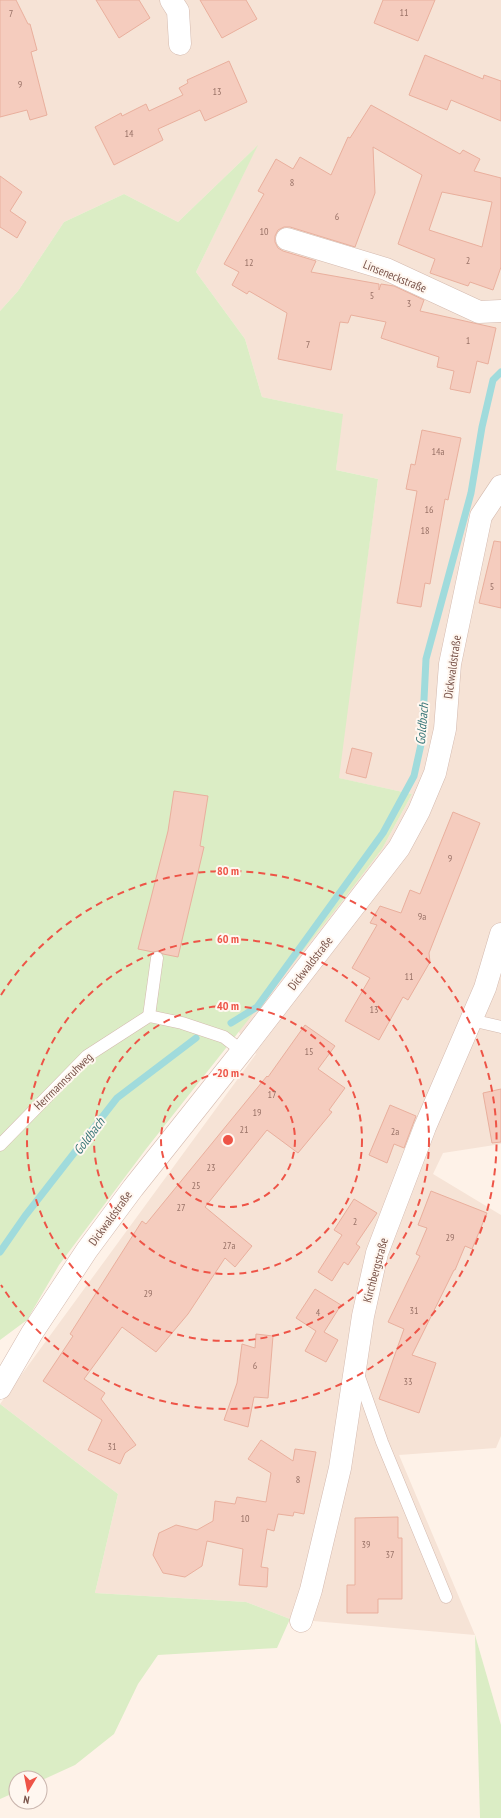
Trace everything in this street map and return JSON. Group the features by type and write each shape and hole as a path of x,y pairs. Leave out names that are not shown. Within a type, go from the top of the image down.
{"street":[{"path":"171,0 178,11 180,44"},
{"name":"Linseneckstraße","path":"287,239 386,269 479,312 501,311"},
{"name":"Dickwaldstraße","path":"0,1388 32,1333 87,1250 133,1188 242,1051 398,848 419,812 435,773 443,736 450,664 481,516 501,486"},
{"name":"Kirchbergstraße","path":"301,1621 311,1590 340,1468 363,1316 377,1253 425,1127 491,970 501,934"}],"lane":[{"path":"157,958 149,1016 182,1023 224,1037 242,1051"},
{"name":"Herrmannsruhweg","path":"0,1145 87,1056 149,1016"},
{"path":"471,1020 501,1026"},
{"path":"356,1370 382,1442 446,1597"}],"shaded area":[{"path":"0,0 501,0 501,1144 443,1153 433,1174 501,1215 501,1436 496,1448 399,1455 475,1635 290,1619 246,1602 95,1593 118,1494 0,1404 256,1054 238,1031 382,849 412,794 338,778 378,479 336,470 342,414 262,397 245,339 196,272 257,146 178,222 124,194 64,222 18,291 0,311"}],"green space":[{"path":"258,145 196,272 245,339 262,397 343,414 336,470 378,479 339,778 412,794 382,849 146,1149 59,1265 27,1320 0,1340 0,311 18,291 64,222 124,194 178,222"},
{"path":"0,1404 118,1494 95,1593 246,1602 290,1619 277,1648 158,1655 138,1684 114,1734 75,1765 48,1777 48,1770 8,1770 8,1796 0,1799"},
{"path":"475,1635 501,1725 501,1818 480,1818"}],"building":[{"path":"0,0 16,0 28,24 30,24 37,50 31,52 47,115 30,120 27,110 0,117"},
{"path":"96,0 139,0 150,18 119,38"},
{"path":"200,0 246,0 257,19 222,38"},
{"path":"383,0 435,0 418,41 374,23"},
{"path":"425,55 483,79 484,75 501,81 501,121 451,100 447,110 409,95"},
{"path":"229,61 247,102 205,121 200,110 158,129 163,140 114,165 95,127 121,113 122,116 146,104 149,111 183,95 179,88 188,83 187,80"},
{"path":"371,105 460,154 463,150 480,159 474,171 501,178 501,267 493,290 470,282 468,286 430,273 435,259 398,244 422,175 373,147 375,193 355,247 290,227 284,227 278,230 275,236 275,242 278,248 283,251 316,261 311,272 379,284 379,290 381,284 394,286 424,300 420,311 496,328 488,364 477,361 470,393 450,389 454,371 437,367 439,357 381,338 386,322 351,315 348,323 340,322 331,370 278,359 287,313 249,291 247,294 232,285 239,272 224,264 264,194 258,191 276,159 293,169 300,157 331,175 348,137 350,138","holes":["442,192 492,202 482,247 429,230"]},
{"path":"0,176 22,192 10,211 26,222 17,238 0,227"},
{"path":"422,430 461,438 448,500 445,499 430,584 425,583 421,607 397,603 417,491 406,489 411,464 415,465"},
{"path":"494,541 501,542 501,608 479,603"},
{"path":"352,748 372,753 366,778 346,773"},
{"path":"174,791 208,796 200,846 204,847 178,957 163,954 158,951 153,952 138,949 168,831"},
{"path":"453,812 480,823 429,953 430,962 408,1000 403,997 379,1040 345,1021 370,978 352,968 377,925 370,923 380,906 401,913 410,890 420,894"},
{"path":"305,1025 335,1046 318,1069 345,1088 329,1110 332,1112 298,1153 267,1130 205,1207 252,1246 235,1267 225,1258 188,1314 156,1352 122,1327 84,1379 105,1393 101,1399 136,1445 125,1453 120,1464 88,1450 102,1420 43,1381 73,1336 70,1334 142,1221 146,1224 267,1076 268,1077"},
{"path":"501,1089 501,1142 492,1143 483,1093"},
{"path":"390,1105 416,1116 404,1148 394,1144 387,1163 369,1155"},
{"path":"431,1191 487,1213 472,1249 465,1246 455,1270 412,1355 436,1363 419,1413 379,1399 404,1329 388,1322 420,1256 416,1254 427,1228 418,1225"},
{"path":"354,1199 377,1213 356,1244 360,1247 348,1265 344,1262 332,1281 318,1272 342,1235 334,1230"},
{"path":"315,1289 341,1305 324,1332 338,1340 326,1362 305,1351 316,1331 296,1318"},
{"path":"256,1334 273,1336 268,1398 254,1397 248,1427 224,1420 237,1383 242,1344 255,1348"},
{"path":"261,1440 293,1461 295,1449 316,1452 304,1514 294,1512 293,1516 278,1514 274,1531 267,1529 261,1567 268,1568 267,1587 239,1585 243,1549 207,1541 202,1566 185,1577 163,1573 153,1555 159,1533 176,1525 197,1530 213,1521 215,1501 235,1504 237,1497 266,1502 271,1473 248,1459"},
{"path":"398,1517 398,1538 402,1538 402,1599 378,1599 378,1613 347,1613 347,1585 355,1585 355,1518"}],"waterway":[{"name":"Goldbach","path":"231,1023 257,1007 383,833 414,776 422,740 426,659 471,493 482,427 493,380 501,372"},
{"name":"Goldbach","path":"0,1252 25,1216 117,1098 196,1038"}]}
